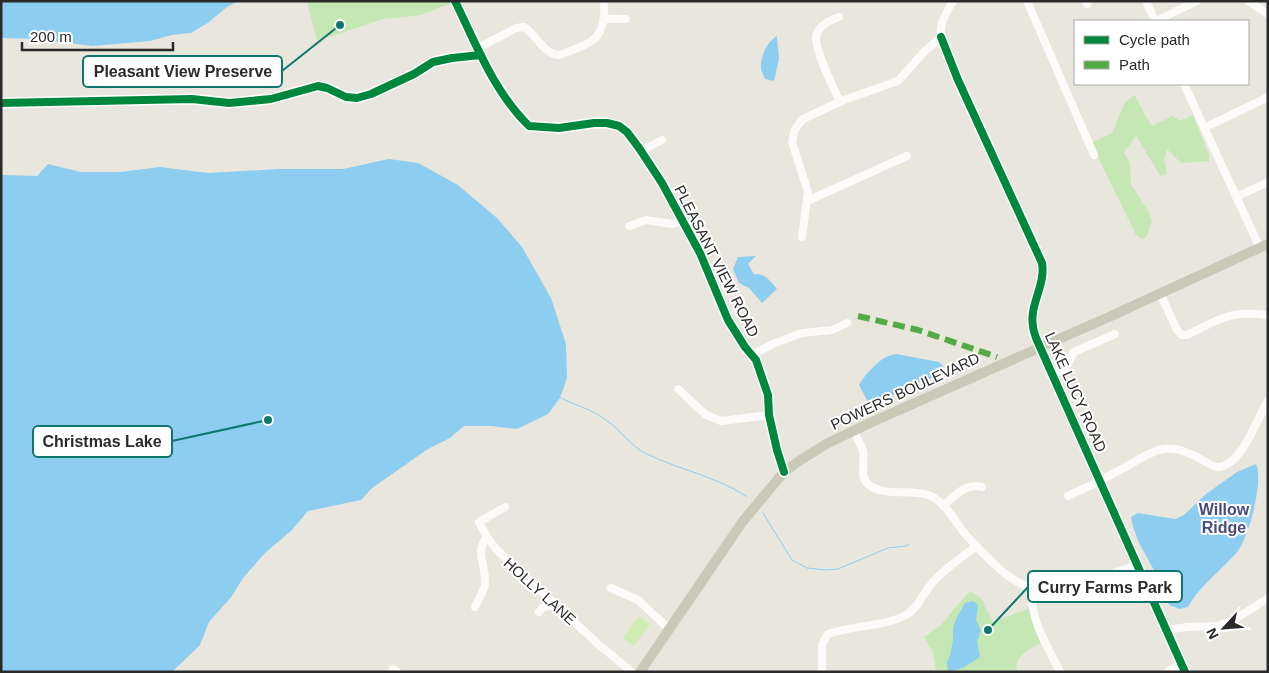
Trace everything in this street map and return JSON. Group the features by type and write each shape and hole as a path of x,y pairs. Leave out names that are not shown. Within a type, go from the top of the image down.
{"main road":[{"name":"POWERS BOULEVARD","path":"640,672 743,521 784,472 828,443 852,431 1264,246"}],"street":[{"name":"PLEASANT VIEW ROAD","path":"456,1 480,52 510,106 529,126 559,128 608,123 619,126 627,132 642,151 662,183 700,253 728,320 756,360 768,395 769,415 784,472"},
{"path":"1,103 192,99 229,103 271,99 318,86 346,97 357,98 371,94 414,74 433,62 480,52 516,28 524,27 532,32 547,51 553,55 560,55 596,38 604,27 604,1"},
{"path":"802,237 808,192 792,142 795,129 803,119 840,102 898,81 924,52 941,37 942,19 953,1"},
{"path":"1027,1 1094,155"},
{"path":"1146,1 1156,20"},
{"path":"1158,20 1197,1"},
{"path":"1251,2 1268,14"},
{"path":"839,18 820,28 816,43 840,102"},
{"path":"605,19 626,19"},
{"name":"LAKE LUCY ROAD","path":"941,37 958,80 1042,263 1044,272 1033,318 1033,326 1183,668"},
{"path":"1184,85 1236,197 1264,246"},
{"path":"1204,128 1268,97"},
{"path":"642,151 662,140"},
{"path":"808,202 907,156"},
{"path":"1236,197 1268,182"},
{"path":"629,226 646,220 672,224 683,221"},
{"path":"1160,294 1177,330 1182,335 1187,335 1235,314 1253,312 1268,315"},
{"path":"751,355 775,343 802,333 832,330 847,323"},
{"path":"1053,374 1065,369 1074,352 1115,334"},
{"path":"678,389 706,415 722,421 769,415"},
{"path":"1068,496 1100,481 1150,453 1164,449 1184,450 1212,465 1220,467 1230,462 1241,451 1268,401"},
{"path":"852,431 863,450 864,476 868,485 895,492 930,495 943,506 976,546 1011,577 1029,587 1060,586 1084,582 1109,576 1137,565"},
{"path":"943,506 965,488 972,485 982,487"},
{"path":"475,607 485,585 480,551 483,541 487,537 480,522 505,507"},
{"name":"HOLLY LANE","path":"487,537 504,558 609,654 632,672"},
{"path":"822,672 822,645 828,634 838,630 896,620 908,614 934,580 976,546"},
{"path":"1033,587 1033,612 1060,672"},
{"path":"611,588 638,600 662,620 669,629"},
{"path":"1167,630 1217,626 1234,620 1268,598"},
{"path":"538,612 543,606 556,605"},
{"path":"816,634 826,638"},
{"path":"1168,671 1183,668"}],"green space":[{"path":"307,1 457,1 421,15 383,19 317,41"},
{"path":"1135,95 1152,126 1173,116 1180,121 1193,115 1209,155 1209,161 1181,163 1167,149 1164,159 1167,174 1160,176 1136,135 1124,153 1130,163 1131,184 1152,221 1147,236 1142,239 1136,235 1091,143 1112,133 1125,102"},
{"path":"970,591 981,598 993,622 1032,607 1045,641 1021,656 1018,661 1017,672 936,672 933,652 924,637 939,627"},
{"path":"639,616 650,624 634,646 623,638"}],"water":[{"path":"1,1 238,1 191,33 172,35 150,41 92,46 38,39 1,38"},
{"path":"777,36 779,59 774,81 765,79 761,63 765,49"},
{"path":"389,159 418,163 458,185 497,218 522,247 551,298 566,344 567,378 560,398 548,414 517,429 491,426 464,426 450,438 428,449 372,488 361,500 308,511 291,531 265,553 243,578 232,596 209,622 200,645 172,672 1,672 1,175 37,176 48,164 81,172 120,172 160,167 208,173 279,169 343,169"},
{"path":"756,256 748,264 754,274 765,276 777,289 762,303 749,288 739,283 733,269 738,257"},
{"path":"896,354 939,362 943,366 943,370 939,376 920,382 876,404 869,404 859,385 870,370 880,361"},
{"path":"1256,464 1258,472 1257,495 1242,545 1231,559 1198,592 1188,607 1180,609 1169,605 1159,580 1137,539 1131,517 1138,513 1175,519 1184,515 1206,494 1237,472"},
{"path":"973,601 978,605 976,620 981,631 977,641 980,657 963,668 948,672 947,662 950,656 953,628 956,619 965,603"}],"waterway":[{"path":"561,398 601,416 641,451 722,483 746,496"},
{"path":"763,513 792,560 807,568 838,569 888,548 909,544"}],"marked path":[{"path":"858,316 918,330 997,357"}],"cycle path":[{"path":"455,1 496,83 517,113 529,126 559,128 607,123 619,126 627,132 639,148 662,183 700,253 728,320 745,347 756,360 768,395 769,415 784,472"},
{"path":"941,37 958,80 1042,263 1042,279 1032,318 1036,338 1185,672"},
{"path":"1,103 192,99 229,103 271,99 318,86 346,97 357,98 371,94 414,74 433,62 481,55"}],"place":[{"name":"Pleasant View Preserve","path":"340,25"},
{"name":"Christmas Lake","path":"268,420"},
{"name":"Curry Farms Park","path":"988,630"}],"district":[{"name":"Willow Ridge","path":"1224,518"}]}
